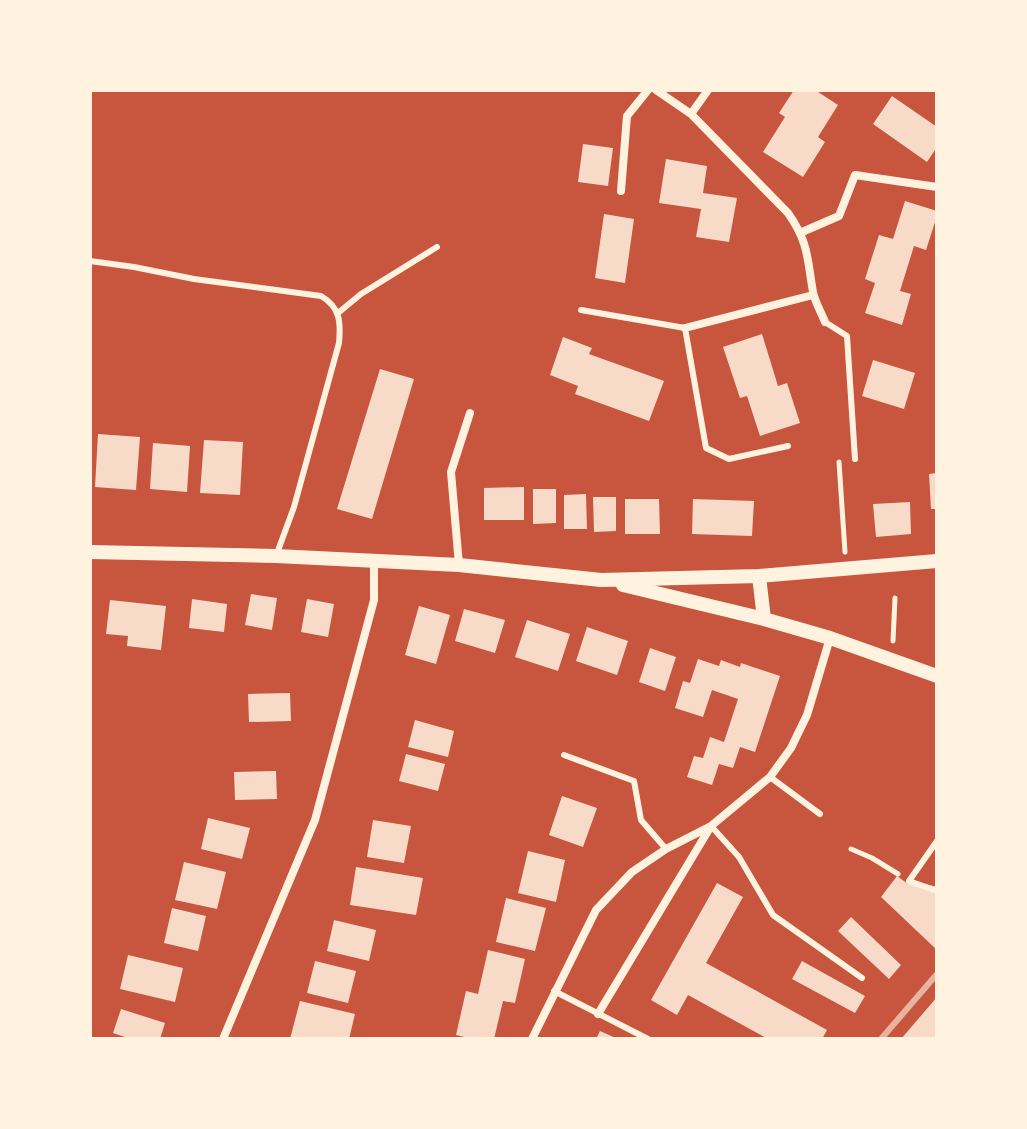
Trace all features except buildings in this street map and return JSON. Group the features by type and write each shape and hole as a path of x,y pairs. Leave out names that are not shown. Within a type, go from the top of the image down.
{"street":[{"path":"621,191 627,116 648,90"},
{"path":"656,90 691,114 788,213 802,232 811,266 813,295 825,322"},
{"path":"691,114 708,90"},
{"path":"802,232 839,216 855,175 937,187"},
{"path":"685,328 813,295"},
{"path":"459,565 451,472 470,413"},
{"path":"90,552 276,556 459,565 601,580 764,619 830,638 937,676"},
{"path":"223,1039 315,820 374,600 374,561"},
{"path":"601,580 759,576 937,561"},
{"path":"759,576 764,619"},
{"path":"532,1039 596,910 632,872 666,849 711,826 770,777 791,748 807,715 830,638"},
{"path":"598,1014 711,826"}],"lane":[{"path":"338,313 361,294 437,247"},
{"path":"90,261 321,296 332,303 341,325 339,343 294,507 276,556"},
{"path":"581,310 685,328 706,448 729,459 788,446"},
{"path":"825,322 847,336 855,459"},
{"path":"564,755 634,781 641,820 666,849"},
{"path":"770,777 820,814"},
{"path":"711,826 739,857 773,915 862,978"},
{"path":"937,841 909,881 937,891"},
{"path":"554,991 648,1039"}],"path":[{"path":"892,660 895,598"},
{"path":"851,849 900,876"}],"railway":[{"path":"881,1039 937,974"}]}
